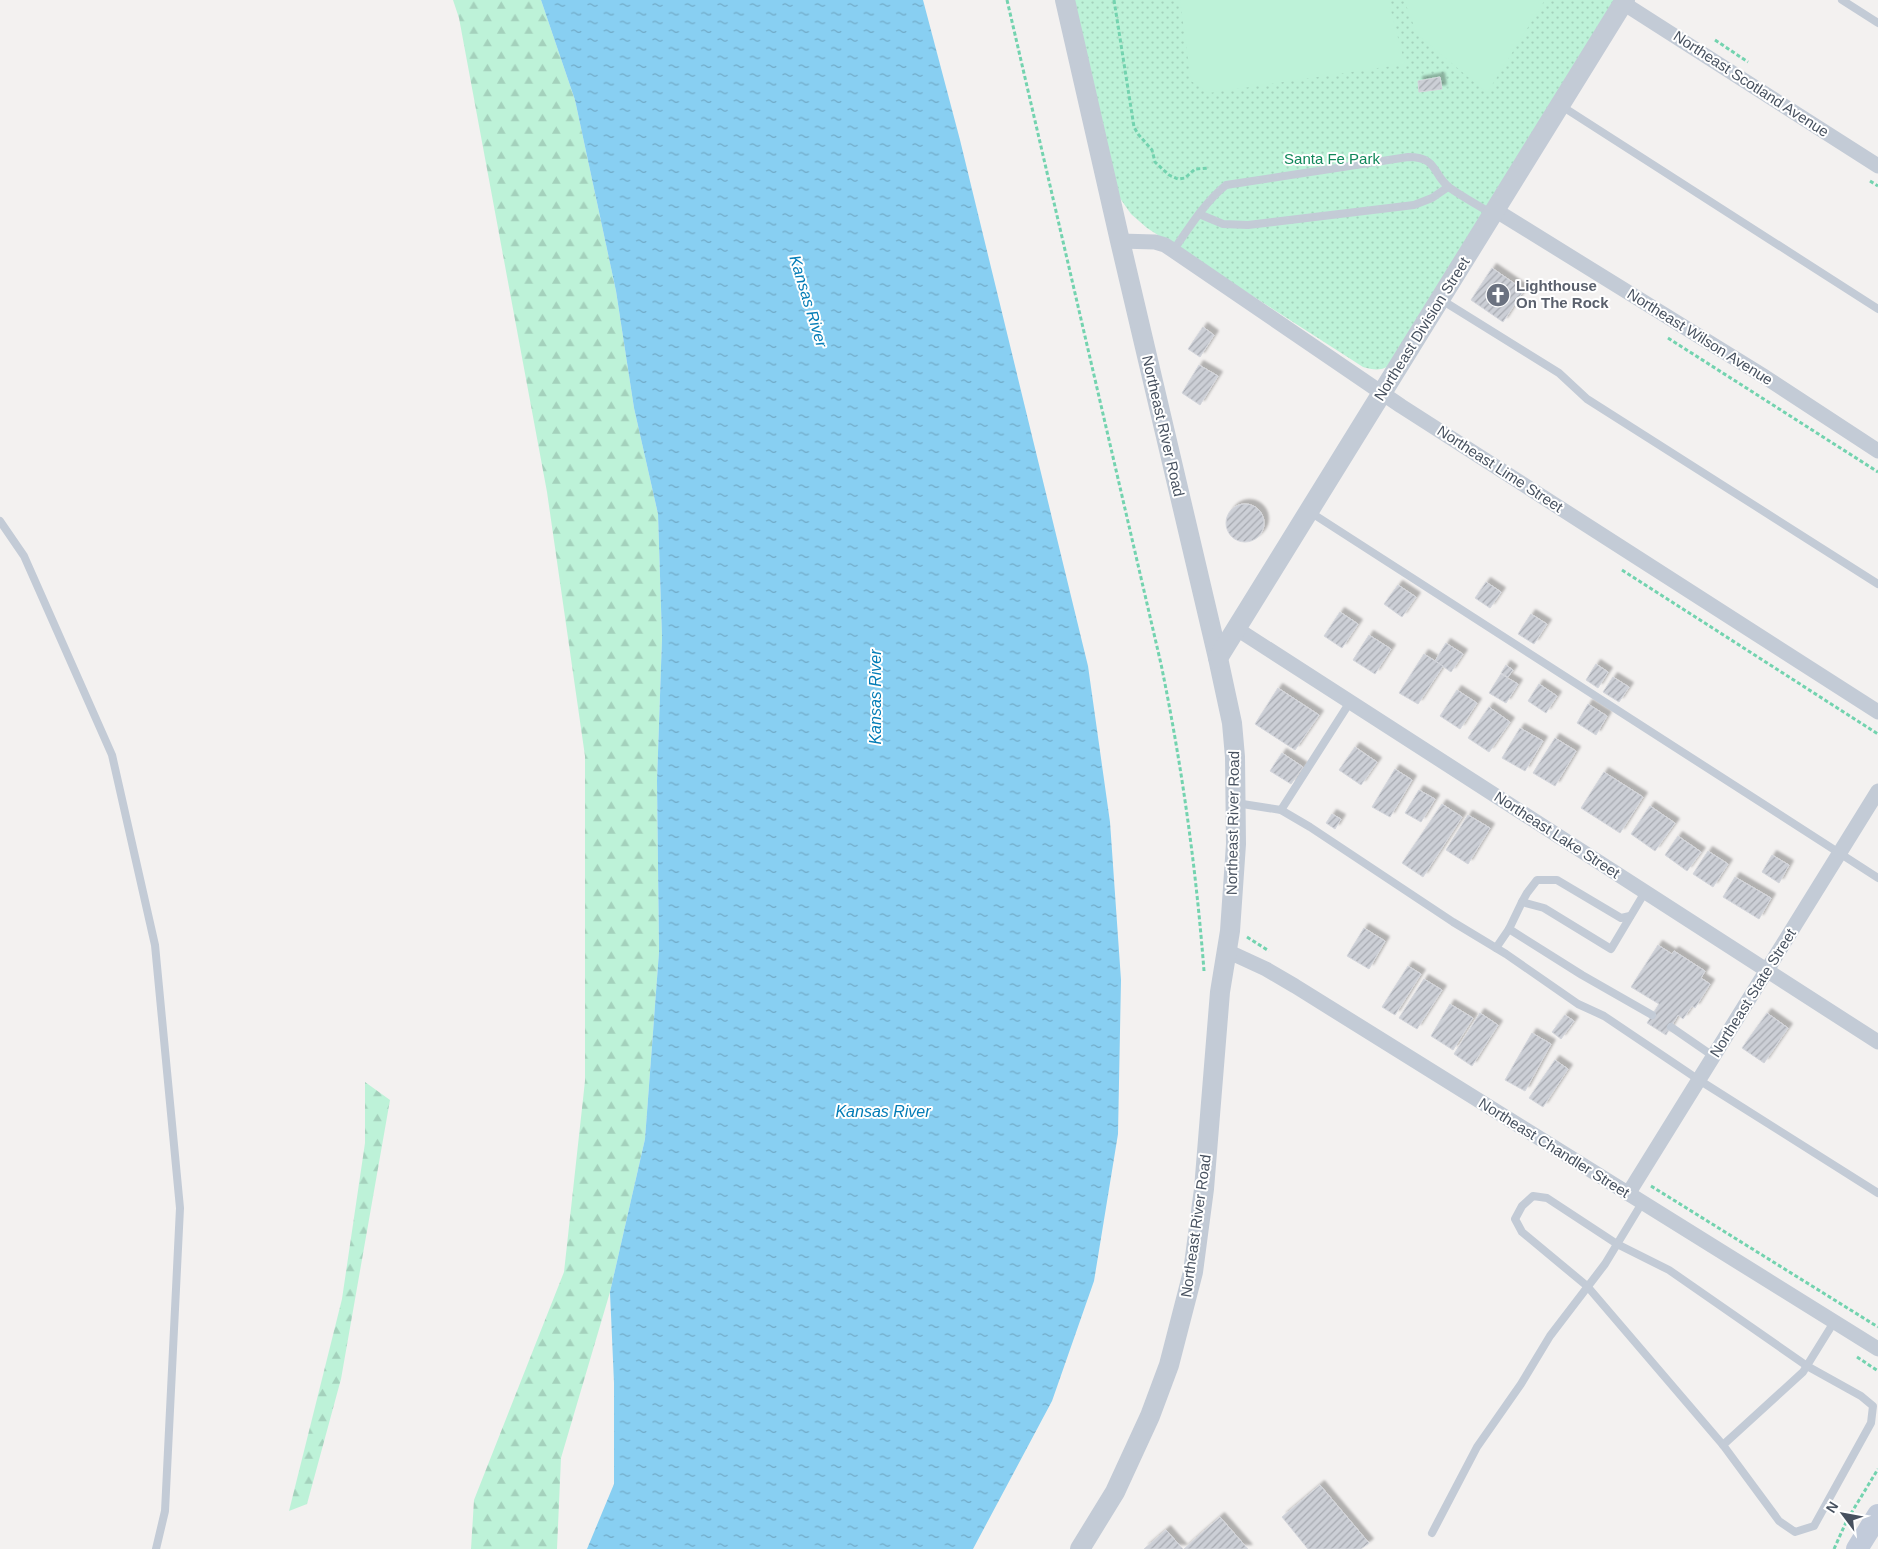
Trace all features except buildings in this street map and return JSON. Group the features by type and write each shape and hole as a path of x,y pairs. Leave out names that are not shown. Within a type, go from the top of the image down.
{"main road":[{"path":"1857,1549 1878,1515"}],"street":[{"name":"Northeast River Road","path":"1065,0 1218,658 1232,723 1236,766 1236,844 1230,932 1220,992 1204,1188 1193,1272 1169,1365 1150,1416 1115,1492 1080,1549"},
{"name":"Northeast Division Street","path":"1218,658 1624,1"},
{"name":"Northeast Scotland Avenue","path":"1624,1 1878,166"},
{"name":"Northeast Wilson Avenue","path":"1494,212 1765,377 1878,451"},
{"name":"Northeast Lime Street","path":"1120,241 1155,242 1173,251 1401,406 1878,712"},
{"name":"Northeast Lake Street","path":"1237,629 1878,1042"},
{"name":"Northeast State Street","path":"1628,1194 1878,792"},
{"name":"Northeast Chandler Street","path":"1227,951 1266,969 1295,986 1878,1349"}],"lane":[{"path":"1842,0 1878,23"},
{"path":"1560,105 1878,309"},
{"path":"1173,251 1199,214 1226,185 1408,157 1418,157 1426,160 1434,166 1448,187 1494,212"},
{"path":"1199,214 1223,224 1248,225 1414,204 1432,198 1448,187"},
{"path":"1440,299 1559,373 1595,404 1878,584"},
{"path":"1309,512 1878,878"},
{"path":"0,522 24,556 112,755 155,945 180,1208 165,1511 156,1549"},
{"path":"1282,810 1350,702"},
{"path":"1236,803 1282,810 1496,948 1578,1004 1604,1016 1698,1080 1878,1192"},
{"path":"1496,948 1537,880 1557,880 1621,918 1630,916"},
{"path":"1522,902 1544,908 1611,949 1645,892"},
{"path":"1509,929 1582,975 1652,1015"},
{"path":"1670,1027 1713,1056"},
{"path":"1533,1196 1547,1198 1617,1244 1669,1270 1807,1366 1861,1396 1873,1406 1871,1423 1814,1526 1795,1532 1779,1521 1723,1445 1588,1286 1522,1232 1515,1219 1522,1206 1533,1196"},
{"path":"1432,1532 1477,1447 1521,1384 1550,1336 1605,1264 1642,1203"},
{"path":"1723,1445 1803,1372 1834,1322"}],"path":[{"path":"1007,0 1176,736 1187,807 1204,972"},
{"path":"1114,0 1134,127 1152,150 1155,162 1169,175 1178,179 1185,178 1195,169 1209,168"},
{"path":"1665,336 1878,472"},
{"path":"1622,570 1878,734"},
{"path":"1651,1186 1656,1178"},
{"path":"1834,1549 1846,1520 1878,1469"}],"green space":[{"path":"453,0 541,0 575,100 616,291 634,408 658,514 662,638 657,781 659,952 645,1139 610,1292 561,1458 557,1549 471,1549 474,1500 564,1272 585,1081 585,756 547,492 459,18"},
{"name":"Santa Fe Park","path":"1074,0 1617,0 1389,366 1383,369 1370,369 1363,367 1147,228 1131,214 1117,194"},
{"path":"1180,0 1388,0 1405,64 1209,93 1191,81"},
{"path":"1404,0 1545,0 1487,93 1417,34"},
{"path":"365,1082 390,1100 341,1379 307,1504 289,1511 342,1299 365,1143"}],"water":[{"name":"Kansas River","path":"541,0 923,0 960,140 1088,666 1110,822 1121,980 1118,1134 1094,1281 1052,1401 973,1549 587,1549 614,1484 614,1383 610,1292 645,1139 659,952 657,781 662,638 658,514 634,408 616,291 575,100"}],"place":[{"name":"Lighthouse On The Rock","path":"1498,295"}]}
